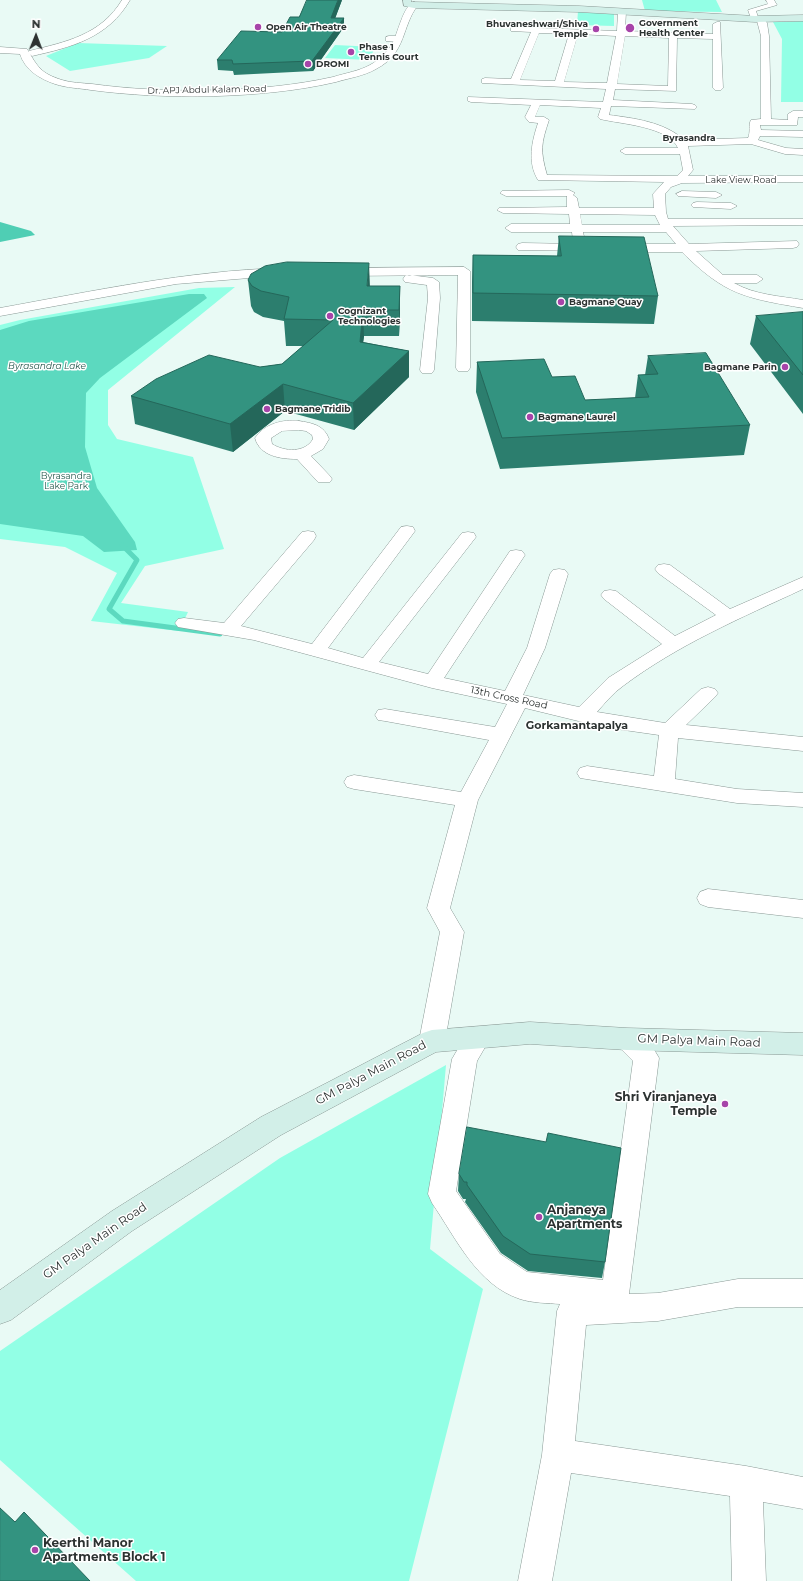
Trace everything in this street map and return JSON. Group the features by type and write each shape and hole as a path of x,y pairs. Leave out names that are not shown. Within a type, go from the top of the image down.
{"main road":[{"path":"410,3 541,21 622,11 754,19 803,18"},
{"name":"GM Palya Main Road","path":"0,1309 122,1221 271,1126 432,1040 530,1033 627,1039 803,1044"}],"street":[{"path":"762,0 764,3 763,4 746,8 745,11 754,19 762,23 765,36 766,122"},
{"path":"754,19 752,10 773,5 770,0"},
{"path":"0,53 28,52 59,46 90,35 109,23 118,14 120,3"},
{"path":"0,50 28,52 47,68 60,75 78,81 118,86 170,88 252,86 313,79 369,62 380,54 389,39 403,6 410,3"},
{"name":"Dr. APJ Abdul Kalam Road","path":"28,52 27,59 36,71 59,82 106,90 250,91 310,85 355,74 382,62 390,54 399,39 410,9 410,3"},
{"path":"622,11 621,33 612,86 607,104 599,116 638,122 673,136 682,147 688,170 679,180 667,185 659,203 667,226 720,280 734,288 752,295 803,304"},
{"path":"514,82 541,21"},
{"path":"514,29 541,21 574,32 717,37"},
{"path":"717,24 718,88"},
{"path":"559,84 574,32"},
{"path":"485,81 673,89 673,35"},
{"path":"389,39 399,39"},
{"path":"470,99 488,103 537,102 692,107"},
{"path":"537,102 530,117 532,120 556,119"},
{"path":"754,137 755,122 793,123 793,114 803,114"},
{"path":"542,178 536,153 537,141 544,120"},
{"path":"625,152 682,147 754,137 803,134"},
{"path":"754,137 785,150 803,152"},
{"name":"Lake View Road","path":"528,178 679,180 746,175 784,182 803,179"},
{"path":"506,192 574,193 574,211 580,248"},
{"path":"644,194 659,203 732,206"},
{"path":"503,210 574,211 659,203 716,195"},
{"path":"512,228 577,228 803,222"},
{"path":"522,247 687,248 792,244"},
{"path":"740,246 748,259"},
{"path":"0,312 196,278 257,272 293,275 201,283 0,320"},
{"path":"331,275 418,278 464,272 454,286"},
{"path":"433,277 454,286"},
{"path":"427,370 434,298 433,277"},
{"path":"720,280 757,279"},
{"path":"454,286 464,323 463,368"},
{"path":"432,322 464,323"},
{"path":"300,453 324,479"},
{"path":"316,651 407,530"},
{"path":"229,629 308,536"},
{"path":"367,665 468,538"},
{"path":"432,682 516,555"},
{"path":"664,569 730,617"},
{"path":"432,1040 452,932 438,908 466,800 501,735 536,648 559,574"},
{"path":"583,714 615,682 674,644 697,631 803,582"},
{"path":"610,595 674,644"},
{"name":"13th Cross Road","path":"184,623 229,629 270,637 432,682 583,714 603,720 669,730 803,744"},
{"path":"664,786 669,730 708,693"},
{"path":"385,715 501,735"},
{"path":"587,773 736,796 803,800"},
{"path":"354,782 466,800"},
{"path":"708,898 803,909"},
{"path":"478,1037 465,1059 442,1194 490,1264 522,1286 602,1294 616,1290 646,1058 627,1039"},
{"path":"535,1581 558,1455 572,1311 658,1307 738,1293 803,1293"},
{"path":"558,1455 746,1482 803,1494"},
{"path":"746,1482 749,1581"}],"green space":[{"path":"642,0 716,0 722,12 645,11"},
{"path":"578,11 614,12 614,26 577,25"},
{"path":"803,21 803,102 781,102 782,39 773,22"},
{"path":"78,43 167,46 149,58 70,71 46,56"},
{"name":"Phase 1 Tennis Court","path":"335,45 376,47 368,60 325,58"},
{"name":"Byrasandra Lake Park","path":"235,287 108,390 108,425 117,439 193,457 224,549 145,566 121,603 188,612 179,631 91,621 117,573 65,547 0,539 0,325 20,320 199,288"},
{"path":"446,1065 430,1249 483,1289 409,1581 136,1581 0,1460 0,1351 280,1158"}],"shaded area":[{"path":"0,222 31,231 35,235 0,242"}],"water":[{"name":"Byrasandra Lake","path":"189,294 204,294 207,298 100,378 86,393 85,447 97,488 135,542 137,550 104,552 83,536 0,524 0,330 29,321"}],"building":[{"path":"307,0 338,0 331,18 344,18 312,61 233,64 232,60 217,60 241,31 282,32 290,17 299,17"},
{"path":"559,236 644,237 658,296 473,293 473,255 561,256"},
{"path":"287,262 369,263 367,286 400,286 399,310 363,310 360,342 409,351 353,403 283,384 230,424 131,396 156,379 209,355 260,367 282,364 333,320 284,319 289,297 261,291 252,286 248,280 251,274 265,266"},
{"path":"803,312 803,375 756,316"},
{"path":"706,353 750,425 502,438 477,362 544,359 552,377 575,376 585,400 649,397 638,375 658,374 648,356"},
{"name":"Anjaneya Apartments","path":"467,1127 546,1142 548,1133 621,1148 605,1262 530,1254 503,1236 467,1185 467,1182 464,1182 459,1174"},
{"path":"0,1508 15,1522 24,1512 90,1581 0,1581"}],"waterway":[{"path":"122,545 137,560 109,609 123,621 220,634"}],"place":[{"name":"Open Air Theatre","path":"258,27"},
{"name":"Government Health Center","path":"630,28"},
{"name":"Bhuvaneshwari/Shiva Temple","path":"596,29"},
{"name":"Phase 1 Tennis Court","path":"351,52"},
{"name":"DROMI","path":"308,64"},
{"name":"Bagmane Quay","path":"561,302"},
{"name":"Cognizant Technologies","path":"330,316"},
{"name":"Bagmane Parin","path":"785,367"},
{"name":"Bagmane Tridib","path":"267,409"},
{"name":"Bagmane Laurel","path":"530,417"},
{"name":"Shri Viranjaneya Temple","path":"725,1104"},
{"name":"Anjaneya Apartments","path":"539,1217"},
{"name":"Keerthi Manor Apartments Block 1","path":"35,1550"}],"district":[{"name":"Byrasandra","path":"689,138"},
{"name":"Gorkamantapalya","path":"577,726"}]}
